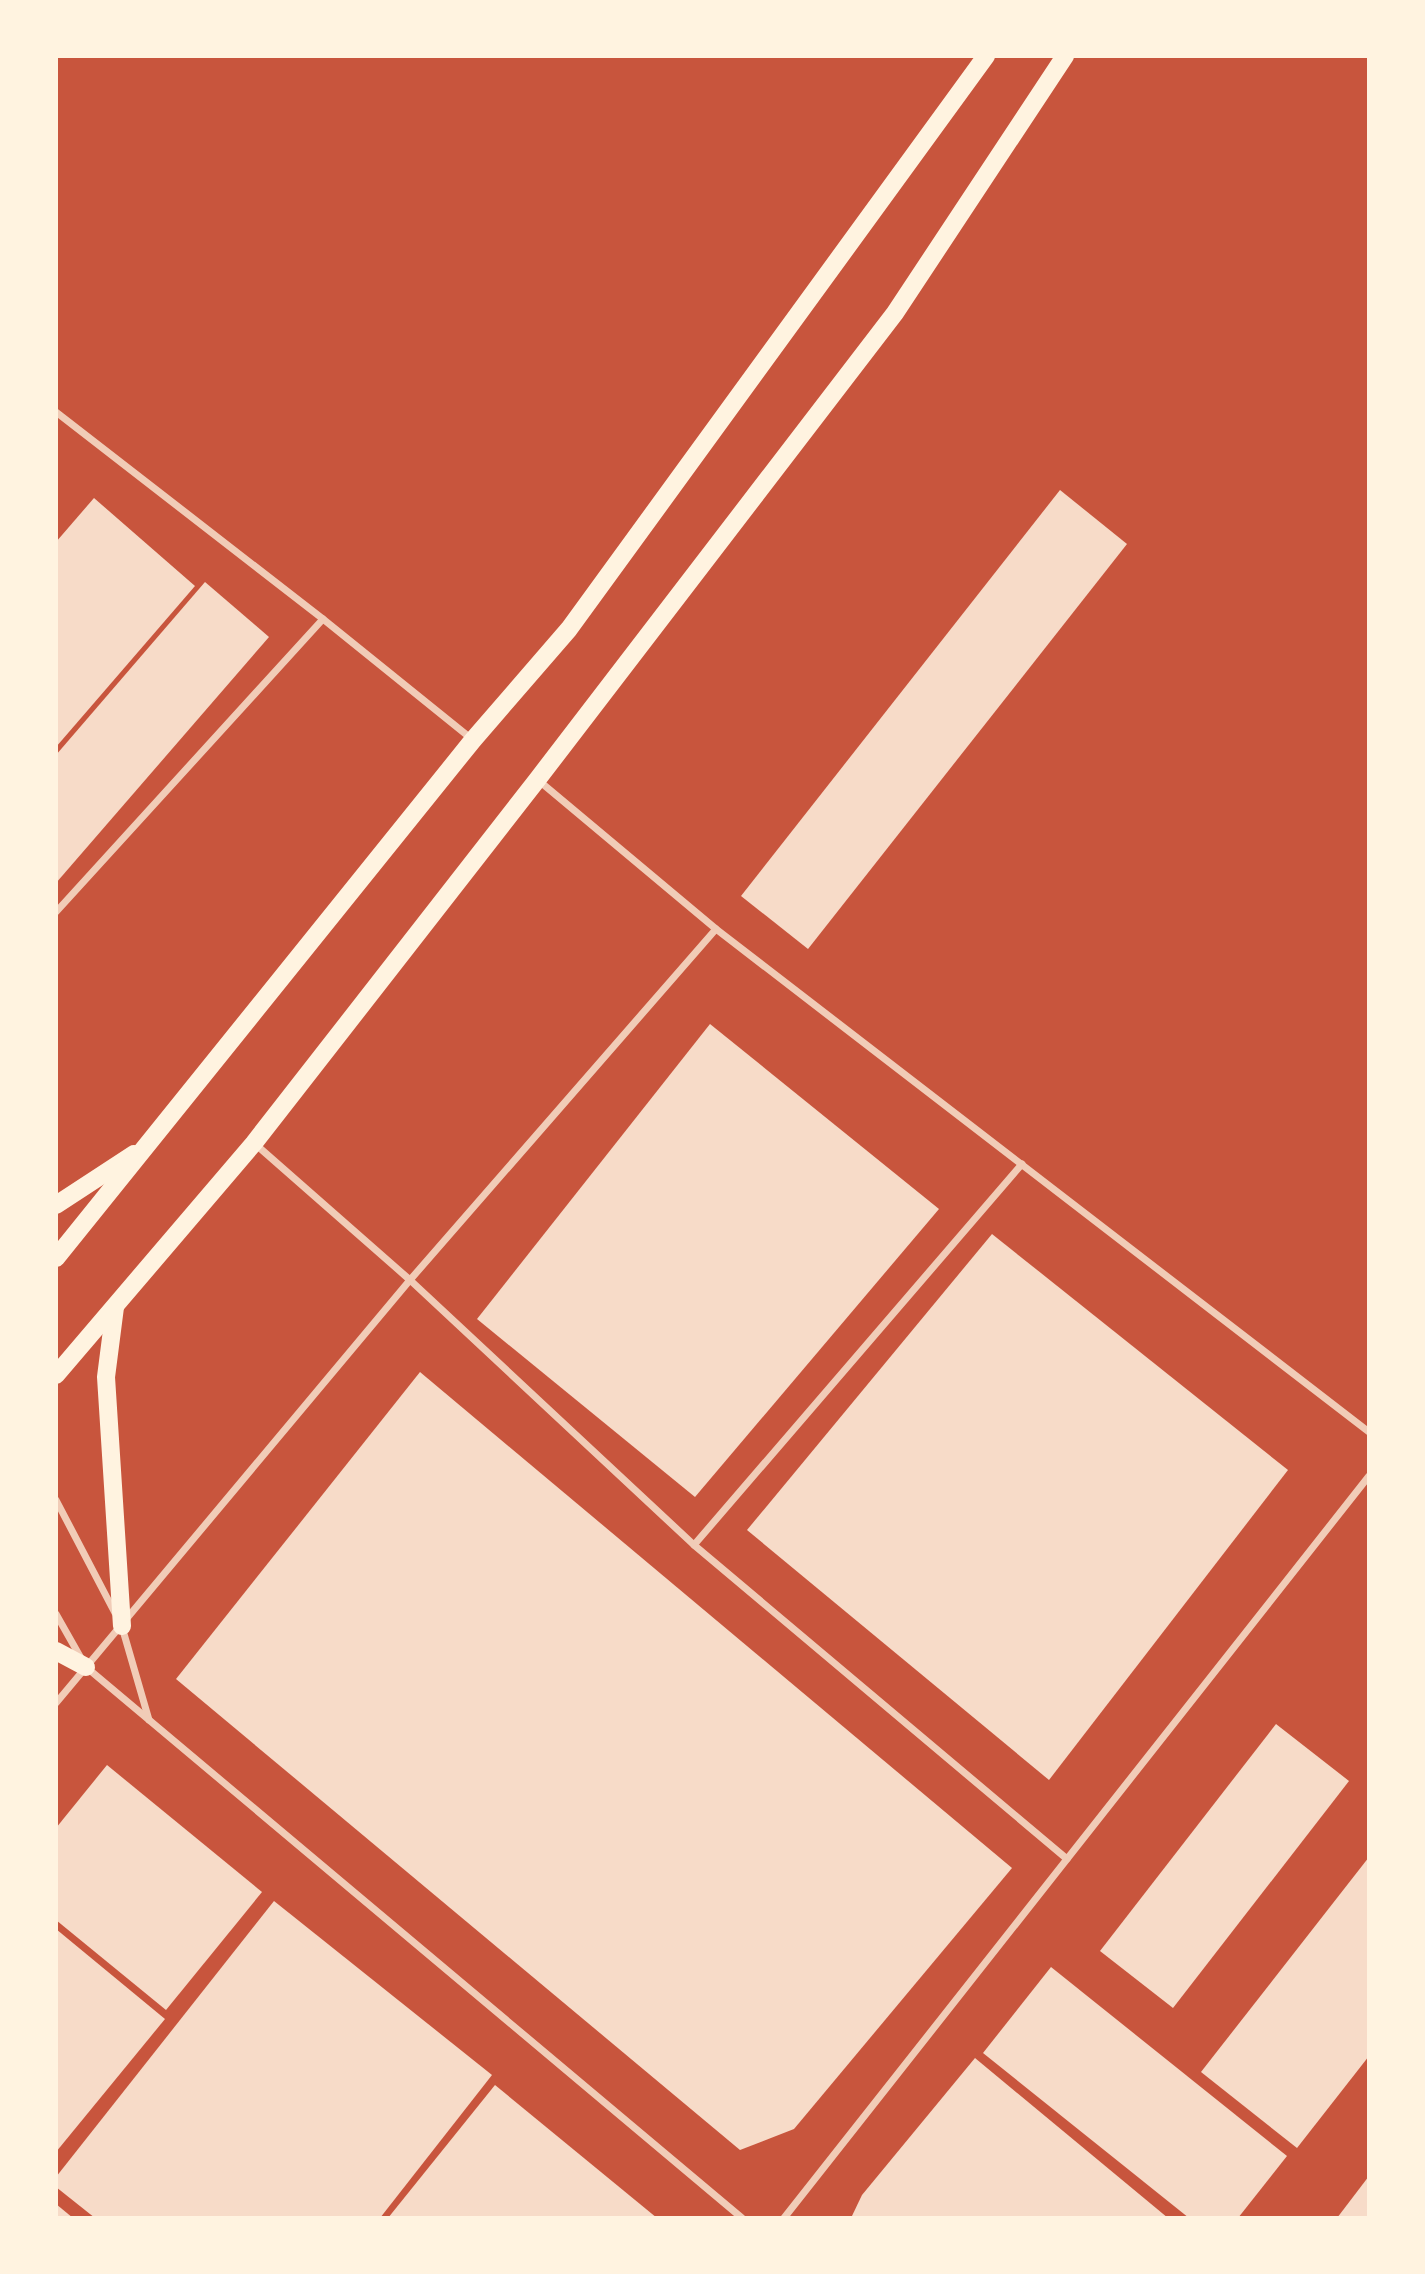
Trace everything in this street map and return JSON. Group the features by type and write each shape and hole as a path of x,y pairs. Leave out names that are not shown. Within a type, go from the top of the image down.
{"main road":[{"path":"56,1258 473,740 569,629 986,56"},
{"path":"56,1375 254,1143 537,780 895,313 1065,56"},
{"path":"56,1205 148,1144"},
{"path":"115,1307 106,1377 122,1626"},
{"path":"56,1651 86,1667"}],"street":[{"path":"56,412 323,619 473,740"},
{"path":"56,912 323,619"},
{"path":"537,780 716,929 1369,1432"},
{"path":"56,1703 410,1280 716,929"},
{"path":"254,1143 410,1280 694,1545 1067,1859"},
{"path":"694,1545 1022,1164"},
{"path":"784,2218 1369,1476"},
{"path":"56,1500 122,1626 149,1720"},
{"path":"56,1614 86,1667 742,2218"}],"building":[{"path":"1060,490 1127,544 808,949 741,896"},
{"path":"94,498 195,586 56,747 56,542"},
{"path":"205,582 269,637 56,883 56,755"},
{"path":"710,1024 939,1209 695,1497 477,1319"},
{"path":"992,1234 1288,1470 1049,1780 747,1530"},
{"path":"420,1372 1012,1868 794,2129 740,2150 176,1679"},
{"path":"1276,1724 1349,1781 1173,2008 1100,1951"},
{"path":"107,1765 262,1892 166,2010 56,1920 56,1828"},
{"path":"1369,1857 1369,2056 1297,2148 1201,2072"},
{"path":"274,1901 492,2075 380,2218 95,2218 56,2187 56,2177"},
{"path":"56,1929 165,2019 56,2152"},
{"path":"1051,1967 1287,2156 1238,2218 1189,2218 983,2053"},
{"path":"975,2058 1168,2218 851,2218 862,2195"},
{"path":"495,2085 657,2218 388,2218"},
{"path":"1369,2176 1369,2218 1337,2218"},
{"path":"56,2204 73,2218 56,2218"}]}
